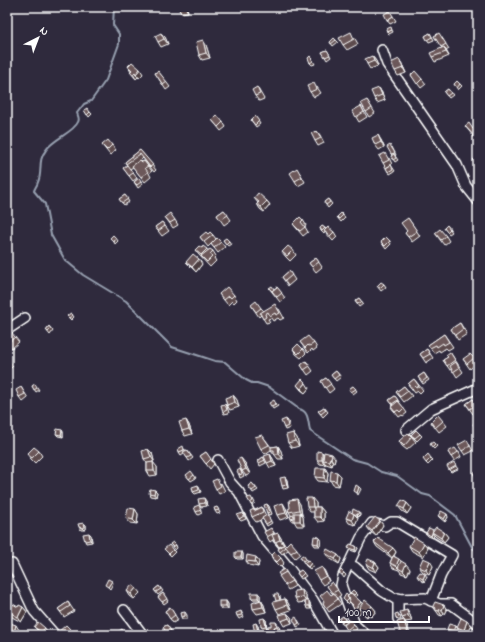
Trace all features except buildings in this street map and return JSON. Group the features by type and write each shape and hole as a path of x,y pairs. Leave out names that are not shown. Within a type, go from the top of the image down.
{"street":[{"path":"382,50 387,64 457,165 466,186 478,201"},
{"path":"7,330 25,318"},
{"path":"406,430 431,410 478,388"},
{"path":"218,460 230,482 239,492 262,536 313,600 333,635"},
{"path":"366,635 356,625 341,585 343,576 361,538 372,523 385,526 392,522 397,522 452,556 441,575 431,601"},
{"path":"12,564 34,611 55,635"},
{"path":"349,564 355,567 382,591 395,598 425,598 439,604 452,604 478,624"},
{"path":"398,598 398,619"},
{"path":"124,610 143,635"}],"waterway":[{"path":"114,7 113,25 119,34 119,44 106,80 91,101 84,104 77,113 79,120 76,126 53,142 43,154 38,183 34,191 45,204 51,235 65,260 83,275 126,301 172,347 215,361 225,362 246,380 269,387 305,412 308,417 310,431 352,459 367,463 381,472 397,476 422,494 430,496 455,515 472,547 478,553"}]}
